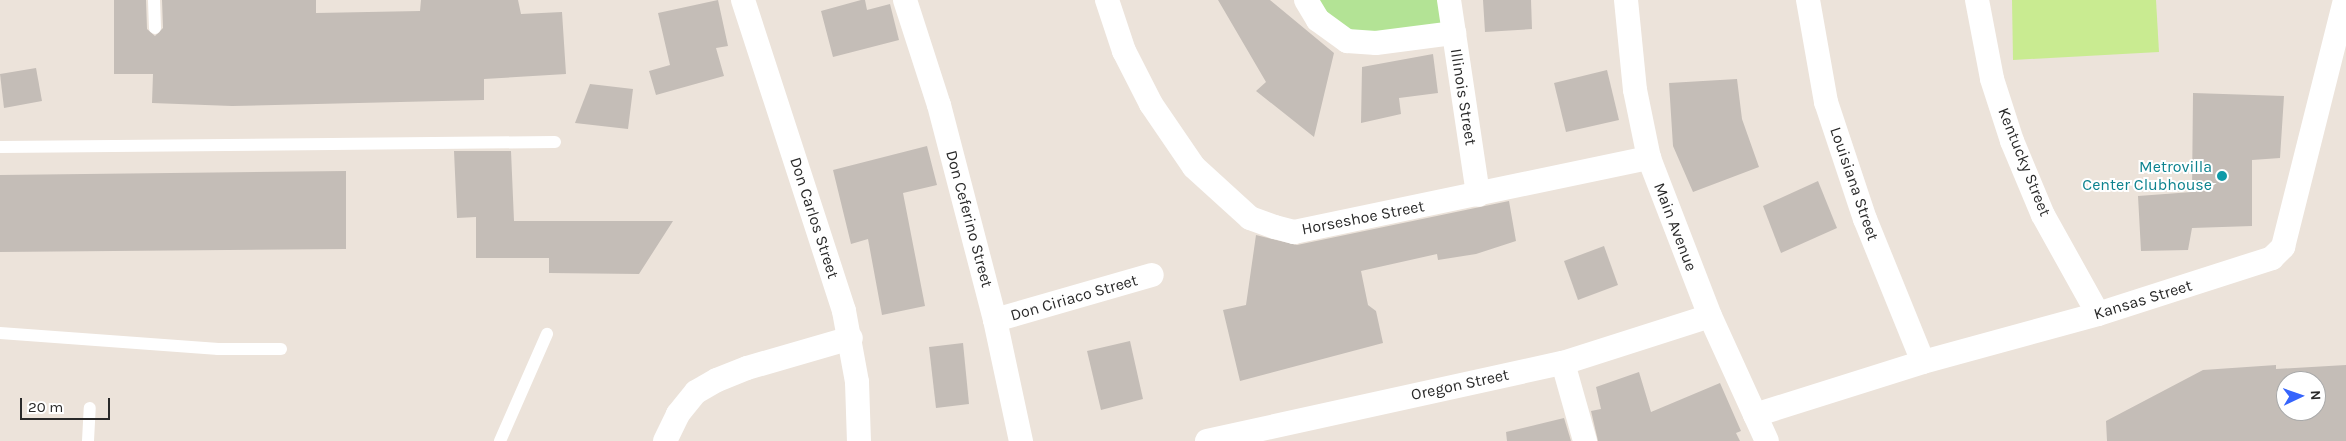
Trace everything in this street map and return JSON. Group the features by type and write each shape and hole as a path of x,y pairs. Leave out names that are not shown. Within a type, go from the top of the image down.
{"street":[{"name":"Don Carlos Street","path":"743,0 851,338 859,441"},
{"name":"Don Ceferino Street","path":"905,0 939,105 995,320 1021,441"},
{"name":"Horseshoe Street","path":"1107,0 1124,51 1152,104 1194,167 1250,218 1294,232 1649,158"},
{"path":"1306,0 1318,20 1347,40 1376,43 1454,33"},
{"name":"Illinois Street","path":"1449,0 1478,195"},
{"name":"Main Avenue","path":"1626,0 1635,90 1649,158 1710,316 1767,441"},
{"name":"Louisiana Street","path":"1808,0 1826,102 1865,219 1923,362"},
{"name":"Kentucky Street","path":"1977,0 1992,79 2012,141 2044,215 2098,314"},
{"name":"Kansas Street","path":"1754,415 1923,362 2098,314 2260,264 2283,247 2345,0"},
{"name":"Don Ciriaco Street","path":"995,320 1152,276"},
{"name":"Oregon Street","path":"1207,441 1563,363 1710,316"},
{"path":"665,441 678,414 696,392 717,380 747,368 851,338"},
{"path":"1563,363 1585,441"}],"lane":[{"path":"154,0 155,28"},
{"path":"0,147 555,142"},
{"path":"0,333 218,349 281,349"},
{"path":"500,441 547,334"},
{"path":"88,441 90,408"}],"green space":[{"path":"1316,0 1443,0 1447,29 1378,39 1342,29"},
{"path":"2012,0 2156,0 2159,52 2013,60"}],"building":[{"path":"114,0 146,0 147,29 155,36 163,28 162,0 316,0 316,13 420,11 421,0 518,0 521,14 562,12 566,74 484,79 484,100 232,106 152,103 153,74 114,74"},
{"path":"718,0 728,46 716,48 724,76 656,95 649,71 670,65 658,13"},
{"path":"865,0 867,10 890,4 899,40 833,57 821,11"},
{"path":"1218,0 1270,0 1334,53 1314,137 1256,91 1266,82"},
{"path":"1483,0 1531,0 1532,29 1485,32"},
{"path":"1433,54 1438,93 1399,98 1401,114 1361,123 1362,67"},
{"path":"36,68 42,101 4,108 0,74"},
{"path":"1607,70 1619,120 1566,132 1554,83"},
{"path":"1737,79 1742,119 1759,167 1693,192 1673,146 1669,83"},
{"path":"590,84 633,89 628,129 575,123"},
{"name":"Metrovilla Center Clubhouse","path":"2193,93 2284,96 2280,158 2252,160 2252,226 2192,228 2188,250 2141,251 2138,196 2192,192"},
{"path":"927,146 937,185 903,193 925,306 882,315 868,239 851,244 833,170"},
{"path":"454,151 511,151 514,221 673,221 639,274 549,273 549,258 476,258 476,217 457,218"},
{"path":"346,171 346,249 0,252 0,175"},
{"path":"1818,181 1837,228 1781,253 1763,206"},
{"path":"1509,201 1516,241 1476,254 1438,260 1437,254 1361,271 1368,305 1376,311 1383,343 1240,381 1223,310 1246,305 1256,235 1297,245"},
{"path":"1604,246 1618,285 1578,300 1564,261"},
{"path":"1130,341 1143,399 1101,410 1087,351"},
{"path":"963,343 969,404 936,408 929,347"},
{"path":"2276,365 2276,369 2346,365 2346,441 2107,441 2106,421 2203,370"},
{"path":"1639,372 1651,412 1720,383 1741,431 1736,433 1740,441 1598,441 1591,411 1601,409 1596,387"},
{"path":"1564,418 1571,441 1507,441 1506,432"}],"place":[{"name":"Metrovilla Center Clubhouse","path":"2222,176"}]}
